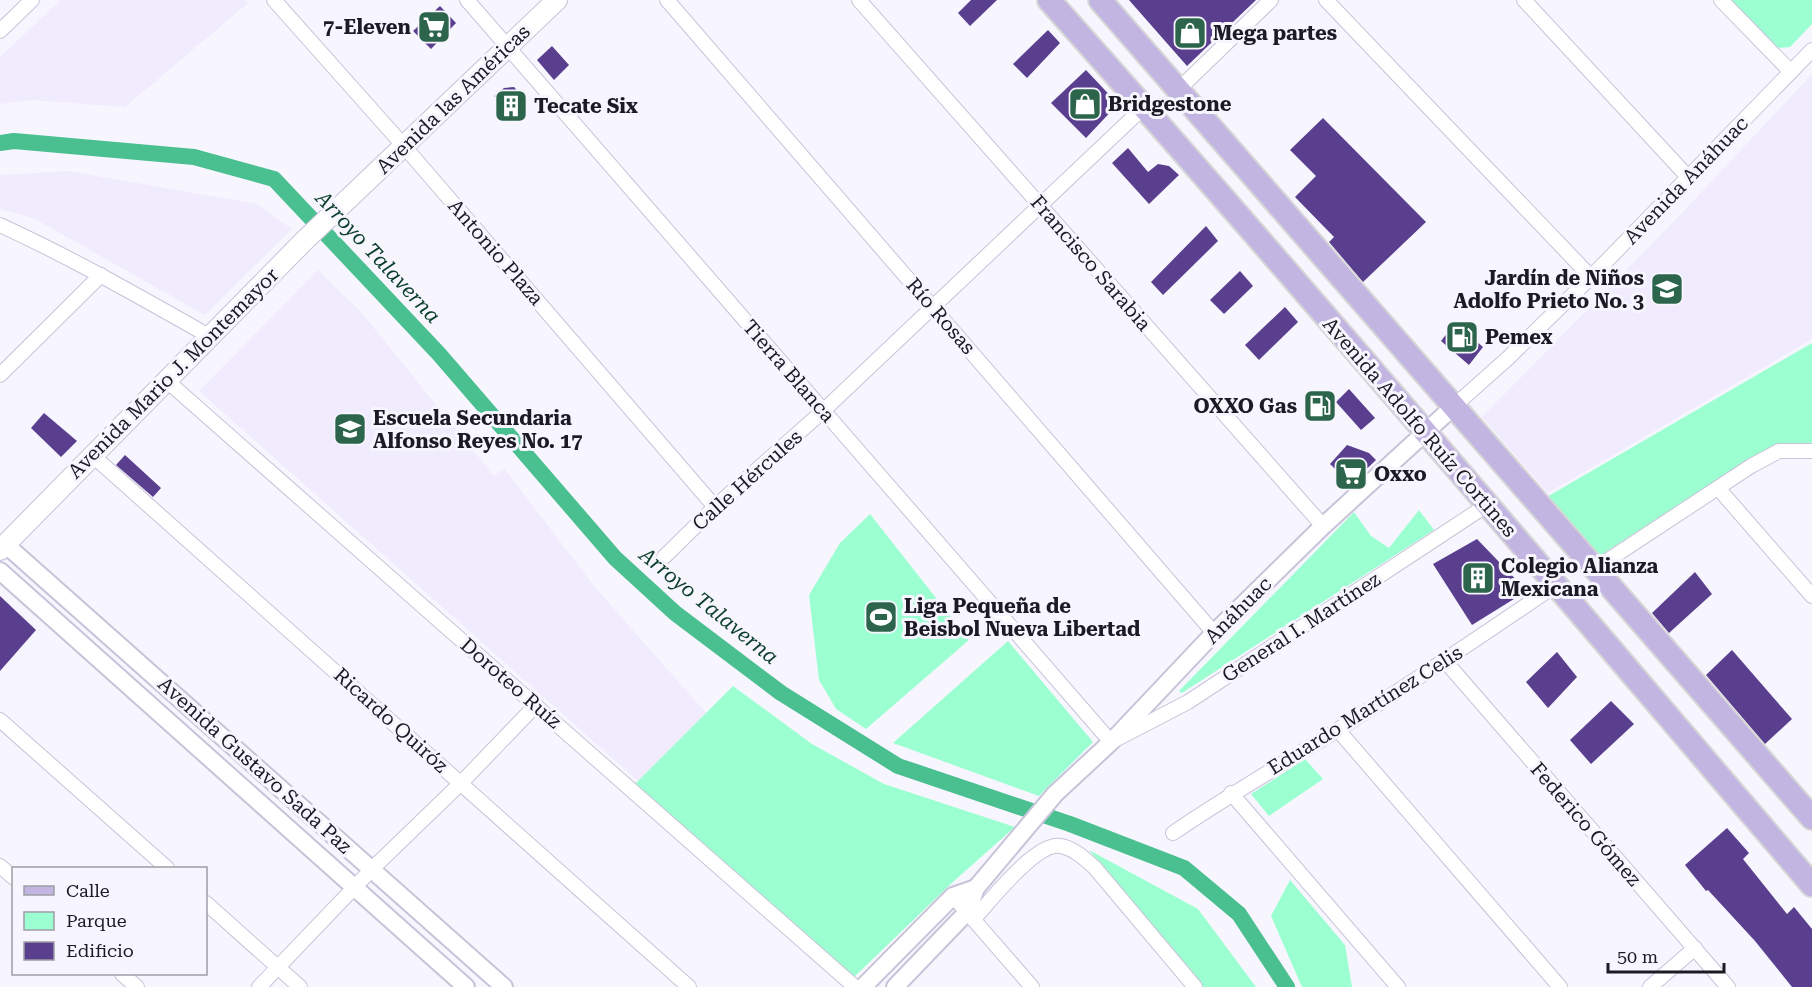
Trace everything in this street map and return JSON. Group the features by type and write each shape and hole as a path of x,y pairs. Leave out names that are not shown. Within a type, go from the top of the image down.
{"main road":[{"name":"Avenida las Américas","path":"344,204 403,145 557,0"},
{"name":"Avenida Adolfo Ruíz Cortines","path":"1049,0 1144,106 1426,433 1812,885"},
{"name":"Avenida Adolfo Ruíz Cortines","path":"1100,0 1812,818"},
{"name":"Avenida Mario J. Montemayor","path":"2,545 304,241 344,204"}],"street":[{"path":"0,31 32,0"},
{"name":"Antonio Plaza","path":"274,0 403,145 715,507"},
{"name":"Tierra Blanca","path":"467,0 1111,742"},
{"name":"Río Rosas","path":"667,0 1214,633"},
{"name":"Francisco Sarabia","path":"859,0 1323,526"},
{"path":"1179,89 1271,0"},
{"path":"1326,0 1591,277"},
{"path":"1524,0 1688,177"},
{"path":"1721,0 1791,72"},
{"name":"Avenida Anáhuac","path":"1453,407 1507,359 1591,277 1812,50"},
{"name":"Calle Hércules","path":"664,557 715,507 823,411 1144,106"},
{"path":"0,225 41,243 209,336"},
{"path":"0,375 101,275"},
{"name":"Doroteo Ruíz","path":"166,380 855,987"},
{"name":"Anáhuac","path":"976,888 1055,794 1111,742 1214,633 1323,526 1453,407"},
{"path":"1596,568 1779,451 1812,451"},
{"name":"Ricardo Quiróz","path":"92,455 689,987"},
{"path":"1718,488 1812,596"},
{"name":"General I. Martínez","path":"1111,742 1188,702 1487,505"},
{"name":"Avenida Gustavo Sada Paz","path":"2,545 504,987"},
{"name":"Avenida Gustavo Sada Paz","path":"0,571 466,987"},
{"name":"Eduardo Martínez Celis","path":"1173,833 1231,793 1338,730 1445,661 1556,585"},
{"name":"Federico Gómez","path":"1445,661 1728,987"},
{"path":"259,987 372,869 461,783 536,705"},
{"path":"0,720 166,867"},
{"path":"1338,730 1560,987"},
{"path":"1231,793 1398,987"},
{"path":"895,987 1030,859 1058,845 1082,856 1095,868 1195,987"},
{"path":"0,866 12,876"},
{"path":"863,987 953,896 976,888 971,915"},
{"path":"953,896 1032,987"},
{"path":"207,904 300,987"},
{"path":"1650,987 1695,948"},
{"path":"123,975 137,987"}],"shaded area":[{"path":"61,0 245,0 248,3 125,107 32,100 0,104 0,57"},
{"name":"Jardín de Niños Adolfo Prieto No. 3","path":"1812,74 1812,339 1548,493 1482,417 1680,215"},
{"path":"68,171 257,204 292,229 205,315 35,219 0,209 0,175"},
{"name":"Escuela Secundaria Alfonso Reyes No. 17","path":"318,270 361,312 494,476 504,468 594,586 706,713 638,781 199,391"}],"green space":[{"path":"1731,0 1812,0 1812,24 1790,47 1777,48"},
{"path":"1812,343 1812,446 1782,443 1716,481 1593,560 1568,520 1545,498"},
{"path":"1419,510 1434,530 1182,693 1179,691 1354,512 1371,536 1389,548"},
{"name":"Liga Pequeña de Beisbol Nueva Libertad","path":"870,514 969,640 866,729 836,709 819,680 809,595 840,543"},
{"path":"1008,641 1093,742 1039,796 893,743"},
{"path":"733,686 812,744 884,784 1015,827 954,881 852,979 635,784"},
{"path":"1305,759 1323,779 1269,816 1251,794"},
{"path":"1089,850 1198,909 1256,987 1202,987"},
{"path":"1290,880 1345,945 1352,987 1302,987 1271,916"}],"building":[{"path":"971,0 997,0 970,26 958,13"},
{"name":"Mega partes","path":"1129,0 1256,0 1187,66"},
{"name":"7-Eleven","path":"440,6 456,23 431,49 413,31"},
{"path":"1048,30 1060,43 1027,78 1013,64"},
{"path":"552,46 569,65 554,80 537,60"},
{"name":"Bridgestone","path":"1086,70 1118,104 1086,138 1051,103"},
{"name":"Tecate Six","path":"514,87 525,100 510,113 494,96 504,88"},
{"path":"1323,118 1426,222 1363,282 1329,242 1334,237 1295,197 1316,176 1290,150"},
{"path":"1128,148 1148,172 1158,164 1169,166 1179,175 1149,204 1112,163"},
{"path":"1206,226 1218,241 1163,295 1151,282"},
{"path":"1240,271 1253,286 1224,314 1210,300"},
{"path":"1285,307 1298,322 1259,360 1245,345"},
{"path":"1455,323 1483,347 1469,365 1441,341"},
{"path":"1349,389 1375,418 1361,430 1336,402"},
{"path":"44,413 77,441 61,457 31,428"},
{"name":"Oxxo","path":"1347,445 1369,453 1376,460 1351,484 1330,464"},
{"path":"125,455 161,488 153,497 116,465"},
{"name":"Colegio Alianza Mexicana","path":"1477,539 1527,591 1472,625 1433,564"},
{"path":"1695,572 1712,594 1669,633 1652,613"},
{"path":"0,596 36,630 0,671"},
{"path":"1732,650 1792,719 1765,744 1706,675"},
{"path":"1557,652 1577,677 1548,708 1526,682"},
{"path":"1611,701 1634,724 1591,764 1570,740"},
{"path":"1727,828 1749,853 1743,859 1787,914 1794,907 1812,929 1812,987 1792,987 1755,941 1708,890 1706,891 1685,865"}],"waterway":[{"name":"Arroyo Talaverna","path":"0,143 14,141 194,157 274,179 439,354 615,558 675,613 781,693 898,766 1070,824 1184,868 1239,914 1287,987"}],"place":[{"name":"7-Eleven","path":"434,27"},
{"name":"Mega partes","path":"1190,33"},
{"name":"Bridgestone","path":"1085,104"},
{"name":"Tecate Six","path":"511,106"},
{"name":"Jardín de Niños Adolfo Prieto No. 3","path":"1667,289"},
{"name":"Pemex","path":"1462,337"},
{"name":"OXXO Gas","path":"1320,406"},
{"name":"Escuela Secundaria Alfonso Reyes No. 17","path":"350,429"},
{"name":"Oxxo","path":"1351,474"},
{"name":"Colegio Alianza Mexicana","path":"1478,578"},
{"name":"Liga Pequeña de Beisbol Nueva Libertad","path":"881,617"}]}
